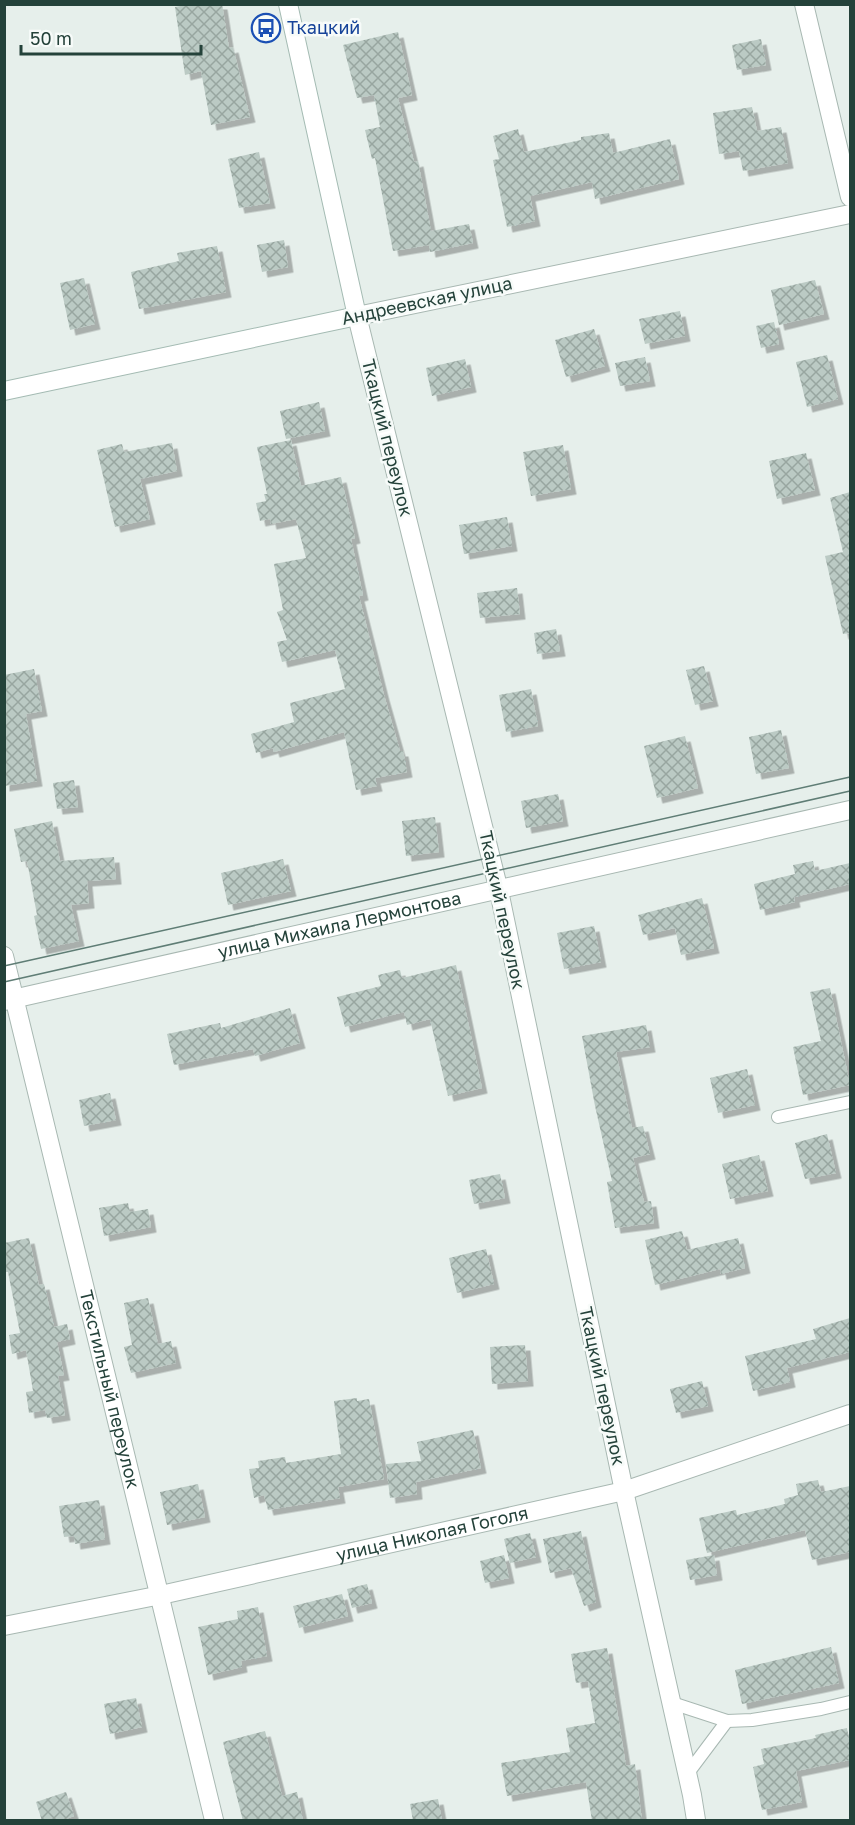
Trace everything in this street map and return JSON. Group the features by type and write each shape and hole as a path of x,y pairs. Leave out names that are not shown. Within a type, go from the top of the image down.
{"street":[{"name":"Ткацкий переулок","path":"288,4 357,316 499,891 624,1491 688,1773 696,1821"},
{"path":"804,4 850,197"},
{"name":"Андреевская улица","path":"4,391 850,214"},
{"name":"улица Михаила Лермонтова","path":"10,1000 850,810"},
{"name":"Текстильный переулок","path":"4,956 10,1000 161,1595 214,1821"},
{"name":"улица Николая Гоголя","path":"4,1626 161,1595 624,1491 850,1414"}],"lane":[{"path":"778,1117 850,1102"},
{"path":"672,1703 728,1721 821,1709 850,1702"},
{"path":"688,1773 728,1721"}],"building":[{"path":"191,4 222,4 229,48 233,47 250,117 211,125 201,71 185,75 175,7"},
{"path":"398,32 412,95 398,98 414,162 418,161 431,231 469,224 473,243 430,252 429,245 393,251 375,158 372,159 365,130 380,127 374,95 357,98 343,45"},
{"path":"761,39 766,65 737,70 732,45"},
{"path":"752,107 757,131 781,127 788,163 743,171 739,151 719,154 713,113"},
{"path":"518,129 524,152 581,140 581,137 609,133 613,153 670,139 679,179 595,199 592,182 530,196 535,221 507,227 493,160 499,159 493,136"},
{"path":"259,152 270,203 239,208 228,159"},
{"path":"284,240 288,267 262,272 257,245"},
{"path":"217,246 226,292 139,309 131,272 179,261 177,253"},
{"path":"84,278 95,324 70,330 60,283"},
{"path":"815,280 824,314 779,325 771,290"},
{"path":"680,311 685,336 645,344 639,319"},
{"path":"774,322 779,344 761,348 756,326"},
{"path":"594,329 605,366 566,377 555,340"},
{"path":"827,355 838,399 807,407 796,362"},
{"path":"645,357 650,381 620,386 615,363"},
{"path":"465,359 471,387 432,396 426,368"},
{"path":"319,402 325,431 286,439 280,411"},
{"path":"291,440 301,486 341,477 355,538 351,539 363,595 359,596 384,695 400,751 403,751 407,772 375,778 377,786 356,790 344,732 274,752 273,748 256,753 251,734 294,722 290,703 345,689 335,650 282,662 277,642 287,640 277,612 283,610 274,564 306,558 296,519 271,524 270,519 260,521 256,503 266,501 264,494 267,494 257,447"},
{"path":"172,443 177,471 140,479 150,519 115,527 97,450 122,444 124,452"},
{"path":"563,445 571,489 531,496 523,452"},
{"path":"806,453 815,490 777,499 769,461"},
{"path":"850,492 850,633 843,634 825,556 843,552 830,498"},
{"path":"507,517 512,546 464,554 459,525"},
{"path":"517,588 520,614 480,618 477,593"},
{"path":"556,629 560,651 537,654 534,633"},
{"path":"704,666 713,701 695,705 686,670"},
{"path":"34,669 42,711 26,714 37,781 4,786 4,675"},
{"path":"531,689 538,726 506,732 499,695"},
{"path":"781,730 789,768 756,774 749,737"},
{"path":"685,736 698,788 657,798 644,746"},
{"path":"74,780 78,807 57,809 53,783"},
{"path":"558,794 563,821 526,828 521,801"},
{"path":"435,817 439,852 406,856 402,821"},
{"path":"52,821 60,861 114,857 116,879 87,881 89,903 71,905 79,941 41,949 27,861 21,862 14,829"},
{"path":"283,859 291,891 228,905 221,873"},
{"path":"813,861 815,871 850,863 850,884 794,897 795,902 760,910 754,884 795,874 793,865"},
{"path":"702,898 714,948 681,955 675,928 643,935 638,915"},
{"path":"594,926 601,962 564,969 557,933"},
{"path":"456,965 482,1088 448,1096 430,1019 407,1025 404,1012 345,1027 337,997 381,986 378,975 400,970 402,978"},
{"path":"830,988 850,1085 803,1095 793,1047 821,1041 810,992"},
{"path":"290,1008 300,1043 255,1056 253,1049 174,1065 167,1034 220,1023 221,1028"},
{"path":"646,1025 650,1047 616,1052 632,1128 643,1126 650,1154 633,1158 644,1202 651,1201 654,1223 615,1228 607,1182 612,1181 582,1036"},
{"path":"747,1069 755,1105 718,1113 710,1078"},
{"path":"110,1093 116,1120 84,1126 79,1100"},
{"path":"827,1134 836,1173 805,1179 795,1143"},
{"path":"759,1155 768,1191 730,1199 722,1164"},
{"path":"500,1174 505,1198 474,1204 469,1180"},
{"path":"128,1203 130,1212 148,1209 151,1227 104,1236 99,1208"},
{"path":"682,1231 687,1250 738,1238 745,1268 721,1274 720,1269 655,1285 645,1240"},
{"path":"29,1238 39,1285 44,1284 54,1327 67,1324 70,1339 57,1342 64,1375 58,1376 65,1415 47,1418 45,1410 29,1413 26,1392 33,1391 26,1350 12,1354 9,1335 20,1333 8,1272 4,1272 4,1243"},
{"path":"486,1249 494,1284 457,1293 449,1258"},
{"path":"148,1298 158,1344 171,1341 176,1363 131,1373 124,1347 132,1345 124,1303"},
{"path":"850,1318 850,1352 787,1368 790,1382 753,1391 745,1356 816,1339 813,1329"},
{"path":"525,1345 528,1381 492,1384 490,1347"},
{"path":"702,1381 708,1406 676,1413 670,1389"},
{"path":"357,1398 357,1401 369,1399 384,1479 338,1487 340,1498 268,1510 264,1495 254,1498 249,1469 259,1468 258,1461 285,1457 286,1463 341,1454 334,1401"},
{"path":"473,1430 481,1468 416,1482 417,1494 390,1498 386,1464 421,1461 417,1442"},
{"path":"818,1480 821,1492 850,1486 850,1552 812,1560 805,1530 707,1553 699,1518 736,1510 737,1515 785,1504 784,1499 798,1495 796,1484"},
{"path":"198,1484 205,1517 167,1525 160,1492"},
{"path":"99,1500 105,1539 75,1544 74,1536 64,1537 59,1506"},
{"path":"581,1531 596,1602 584,1606 571,1568 550,1573 543,1539"},
{"path":"530,1533 536,1557 510,1563 504,1539"},
{"path":"504,1555 509,1578 485,1583 480,1561"},
{"path":"714,1555 717,1575 690,1580 686,1560"},
{"path":"367,1584 372,1603 352,1608 347,1589"},
{"path":"342,1594 348,1616 299,1628 293,1606"},
{"path":"258,1607 267,1656 241,1661 242,1667 208,1675 198,1627 238,1619 237,1611"},
{"path":"831,1647 839,1683 742,1704 735,1670"},
{"path":"607,1648 626,1766 635,1764 642,1821 592,1821 586,1782 507,1796 501,1763 570,1752 566,1728 595,1723 588,1681 576,1683 571,1654"},
{"path":"136,1698 142,1727 110,1734 104,1704"},
{"path":"847,1728 850,1760 796,1771 802,1802 762,1810 753,1767 764,1764 761,1749 816,1738 815,1735"},
{"path":"265,1731 282,1796 297,1792 303,1821 243,1821 223,1742"},
{"path":"66,1792 74,1816 60,1821 42,1821 36,1802"},
{"path":"438,1799 442,1821 413,1821 410,1804"}],"tram line":[{"path":"4,966 850,777"},
{"path":"4,982 850,791"}],"place":[{"name":"Ткацкий","path":"266,28"}]}
